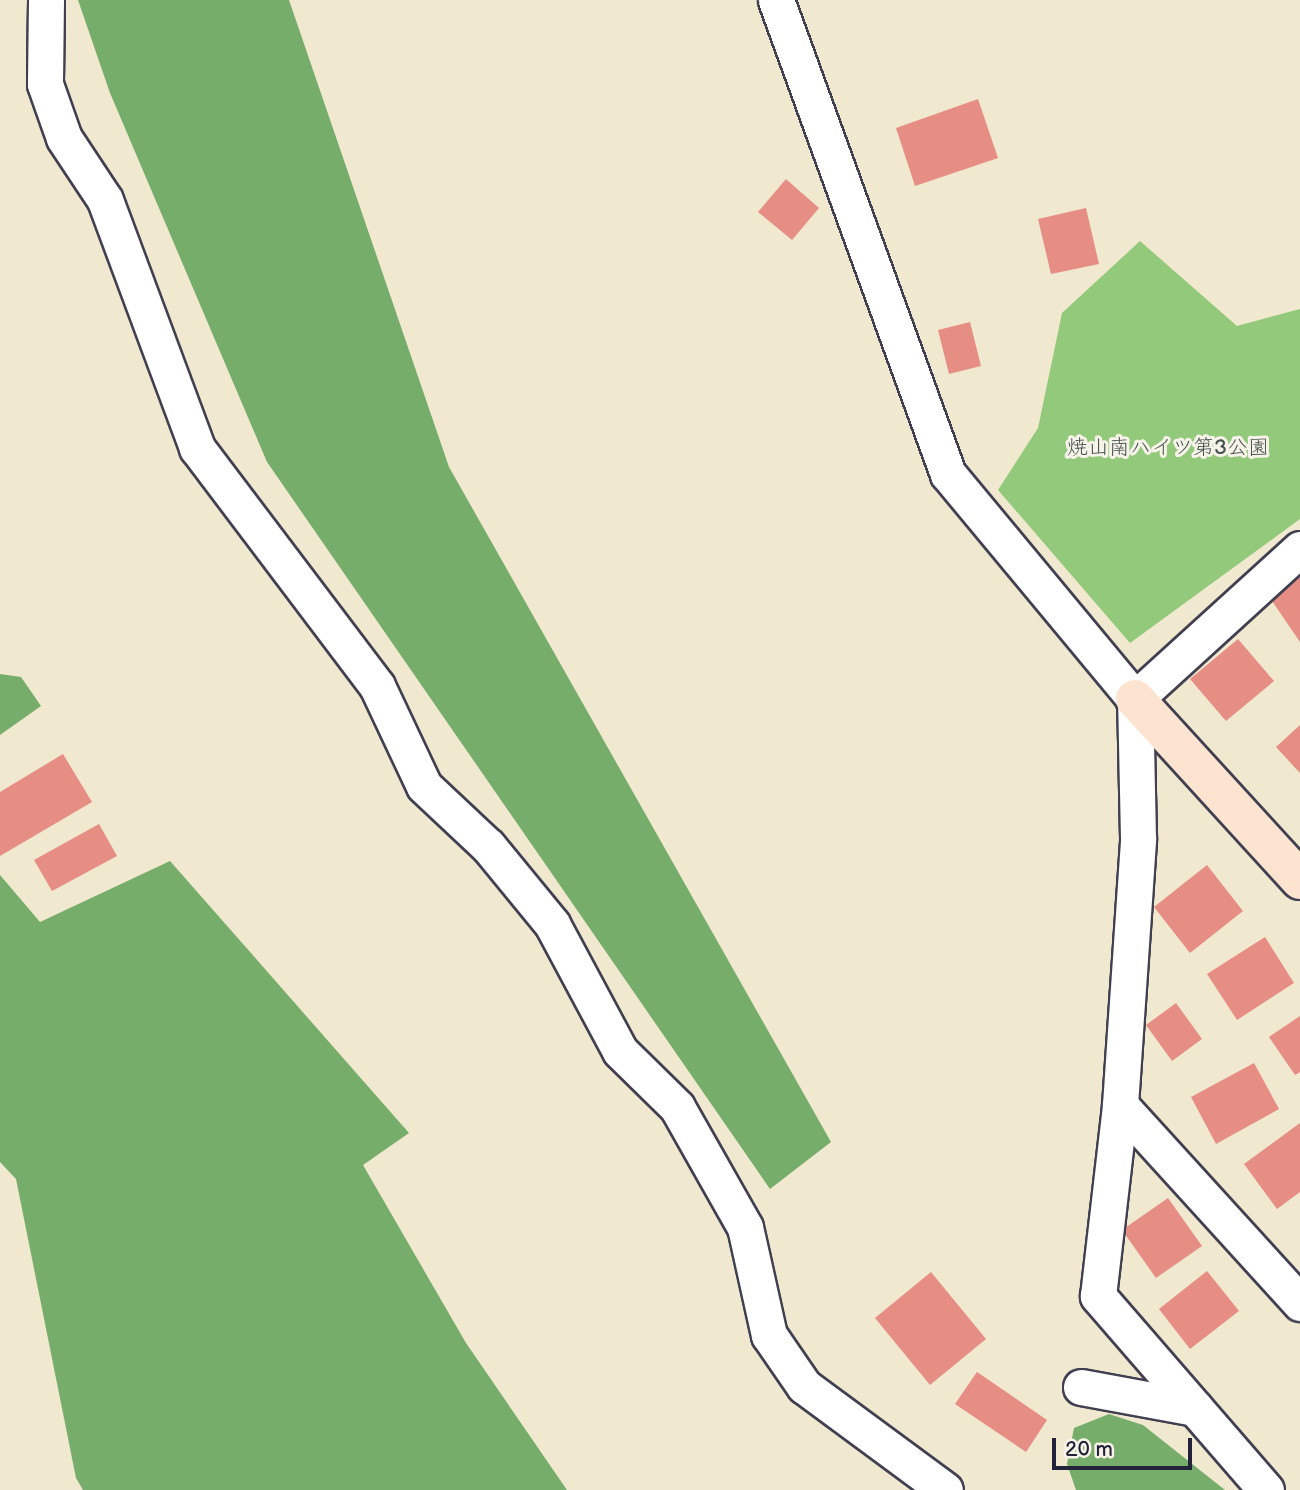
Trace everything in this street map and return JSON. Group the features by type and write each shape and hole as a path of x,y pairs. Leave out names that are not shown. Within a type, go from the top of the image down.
{"street":[{"path":"46,0 45,85 64,138 105,200 197,447 377,686 424,786 488,846 552,924 620,1051 677,1107 745,1227 769,1335 804,1386 944,1490"},
{"path":"776,0 948,474 1135,699 1300,880"},
{"path":"1266,1490 1098,1296 1120,1105 1138,838 1135,699 1300,549"},
{"path":"1120,1105 1300,1303"},
{"path":"1081,1387 1195,1408"}],"green space":[{"path":"78,0 289,0 449,467 831,1142 770,1189 267,462 110,93"},
{"name":"焼山南ハイツ第3公園","path":"1140,241 1237,326 1300,309 1300,519 1130,643 998,490 1038,428 1062,313"},
{"path":"0,674 21,677 41,706 0,735"},
{"path":"170,861 409,1133 363,1165 466,1343 567,1490 83,1490 76,1478 16,1179 0,1162 0,875 40,922"},
{"path":"1109,1414 1143,1425 1225,1490 1076,1490 1067,1464 1074,1428"}],"building":[{"path":"978,99 998,158 915,186 896,128"},
{"path":"786,179 819,208 792,240 758,212"},
{"path":"1086,208 1099,264 1051,274 1038,219"},
{"path":"970,322 981,366 949,374 938,330"},
{"path":"1300,572 1300,642 1266,592"},
{"path":"1238,639 1274,681 1226,721 1190,679"},
{"path":"1300,725 1300,773 1276,747"},
{"path":"63,754 92,802 0,856 0,792"},
{"path":"99,824 117,856 52,891 34,860"},
{"path":"1207,865 1243,911 1190,953 1154,907"},
{"path":"1265,937 1294,983 1237,1020 1207,974"},
{"path":"1176,1003 1202,1039 1172,1061 1146,1025"},
{"path":"1300,1016 1300,1072 1295,1075 1269,1037"},
{"path":"1254,1063 1279,1109 1216,1144 1191,1097"},
{"path":"1300,1123 1300,1192 1277,1209 1244,1164"},
{"path":"1168,1198 1202,1246 1156,1278 1122,1230"},
{"path":"1207,1271 1239,1311 1190,1349 1159,1309"},
{"path":"931,1272 986,1339 930,1385 875,1318"},
{"path":"977,1372 1047,1420 1026,1452 955,1404"}]}
